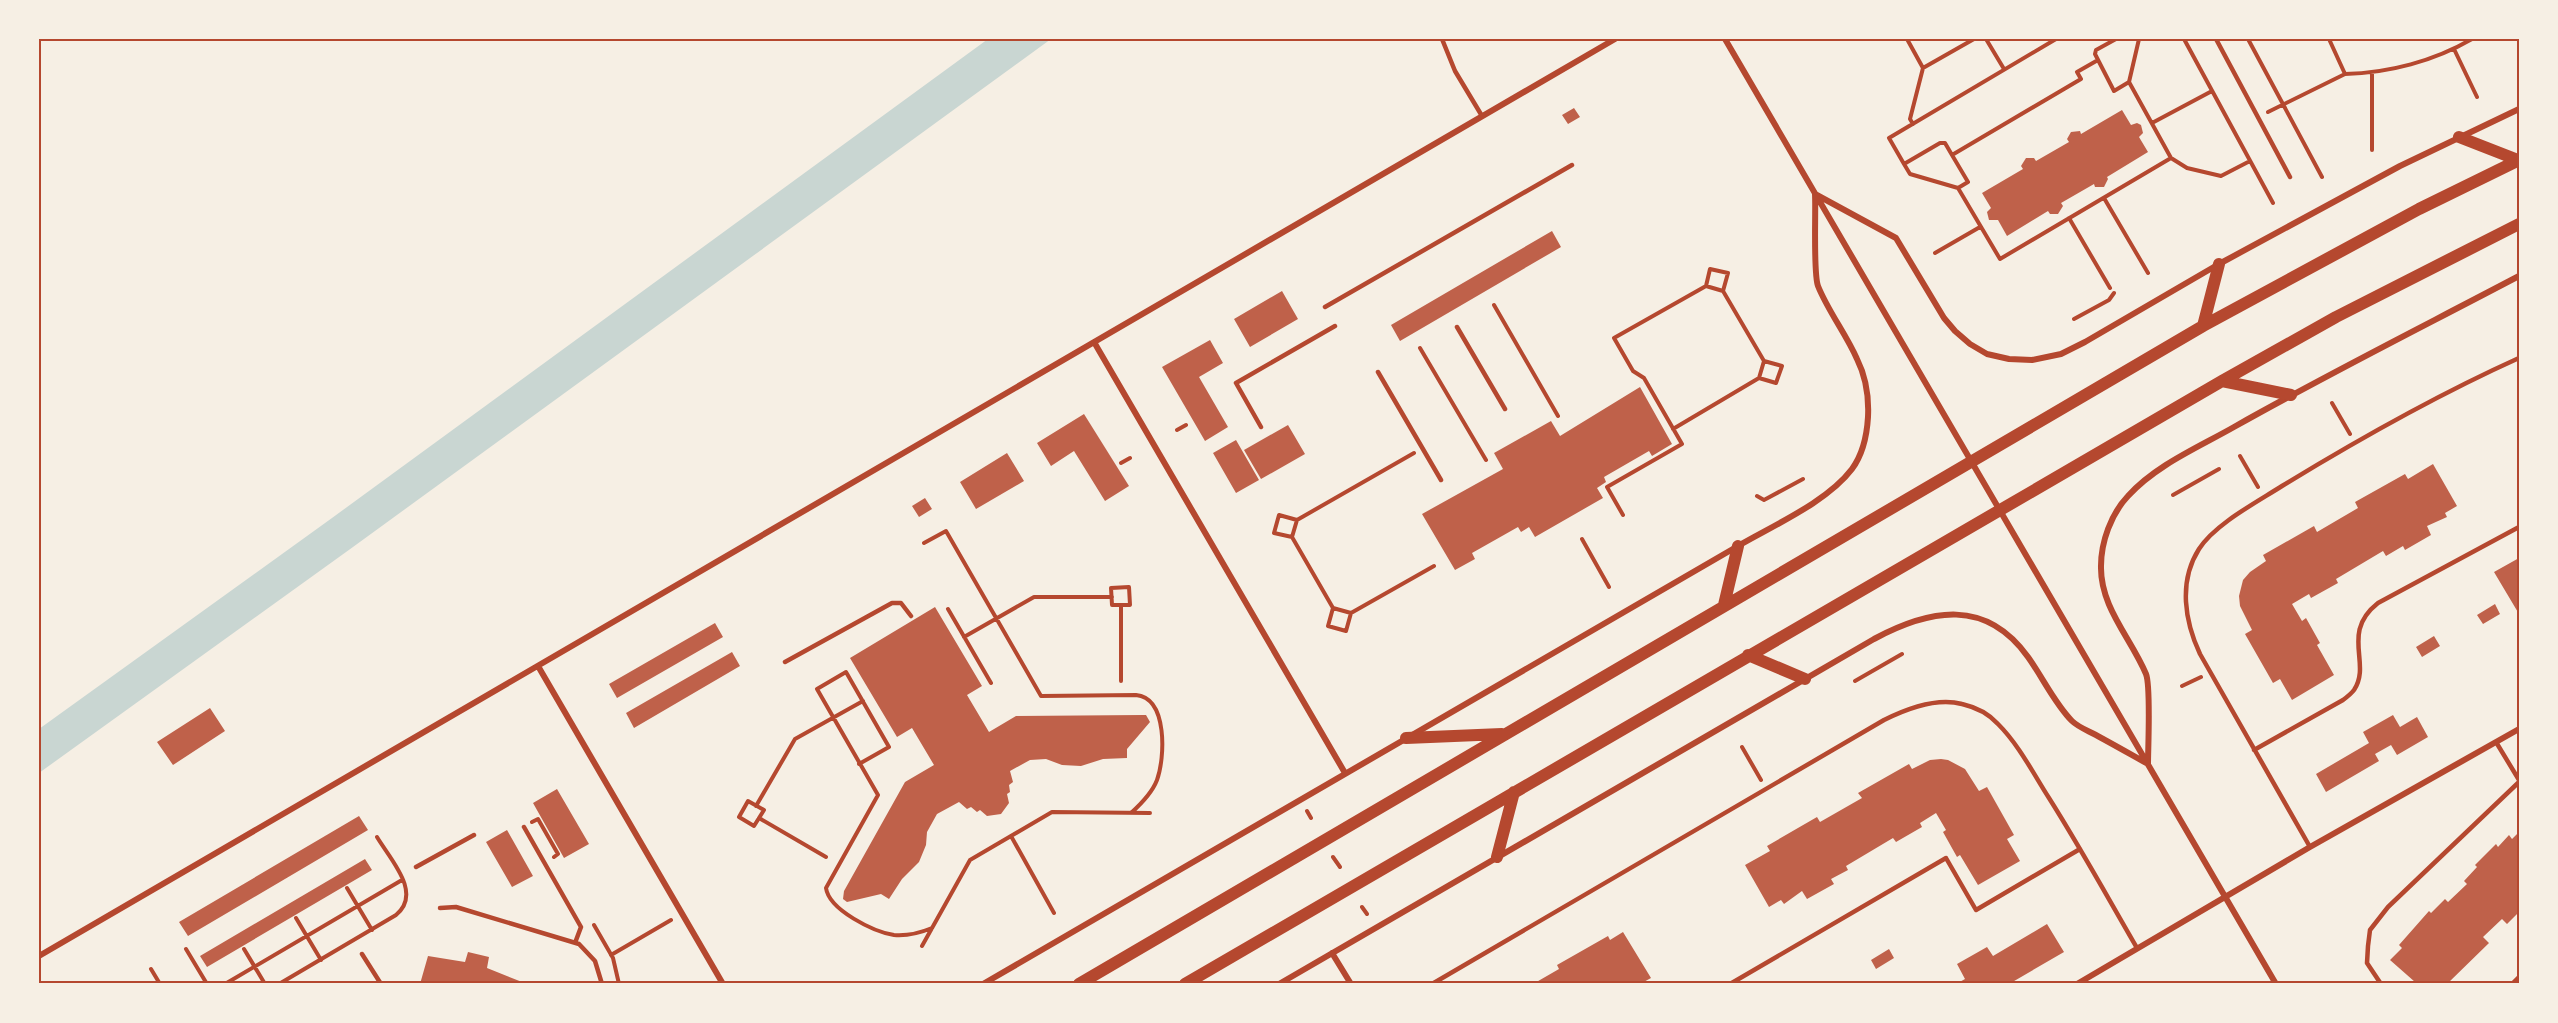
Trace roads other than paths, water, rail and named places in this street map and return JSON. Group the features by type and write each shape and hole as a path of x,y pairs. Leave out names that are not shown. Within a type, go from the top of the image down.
{"main road":[{"path":"2459,137 2518,160"},
{"path":"1079,984 2203,326 2419,209 2518,160"},
{"path":"1185,984 2222,381 2336,317 2519,224"},
{"path":"2203,326 2219,264"},
{"path":"2222,381 2291,395"},
{"path":"1724,605 1738,546"},
{"path":"1748,656 1805,679"},
{"path":"1406,738 1503,734"},
{"path":"1497,857 1514,792"}],"street":[{"path":"39,956 1615,39"},
{"path":"1725,39 2276,984"},
{"path":"1815,194 1896,238 1944,318 1955,331 1987,354 2009,359 2032,360 2061,354 2085,342 2219,264 2400,166 2519,109"},
{"path":"983,984 1738,546 1814,501 1839,482 1853,468 1862,449 1867,431 1867,387 1858,360 1817,284 1815,194"},
{"path":"2148,764 2147,676 2108,604 2103,588 2101,567 2106,534 2115,514 2127,497 2142,483 2170,464 2291,395 2519,276"},
{"path":"1094,342 1345,773"},
{"path":"1279,984 1899,625 1922,617 1952,614 1980,619 1999,628 2026,654 2073,723 2148,764"},
{"path":"538,666 723,984"},
{"path":"2077,984 2310,847 2519,729"},
{"path":"1332,953 1351,984"}],"lane":[{"path":"1442,39 1455,71 1482,116"},
{"path":"2216,39 2290,177"},
{"path":"1325,307 1572,165"},
{"path":"1261,427 1236,383 1335,326"},
{"path":"1457,327 1505,409"},
{"path":"2310,847 2189,631 2185,605 2188,574 2199,549 2220,529 2264,497 2445,392 2519,358"},
{"path":"1378,372 1441,480"},
{"path":"2254,750 2343,700 2354,689 2358,677 2359,625 2366,613 2378,603 2519,527"},
{"path":"785,662 892,603 901,603 910,616"},
{"path":"1432,984 1907,708 1935,703 1960,703 1979,710 1996,721 2014,741 2137,948"},
{"path":"2381,984 2367,963 2370,930 2388,907 2519,781 2496,742"},
{"path":"524,827 581,927 575,943"},
{"path":"416,867 474,835"},
{"path":"1730,984 1946,858 1976,910 2080,849"},
{"path":"440,908 456,907 575,943 596,961 602,984"},
{"path":"362,954 381,984"},
{"path":"2512,984 2519,977"}]}
